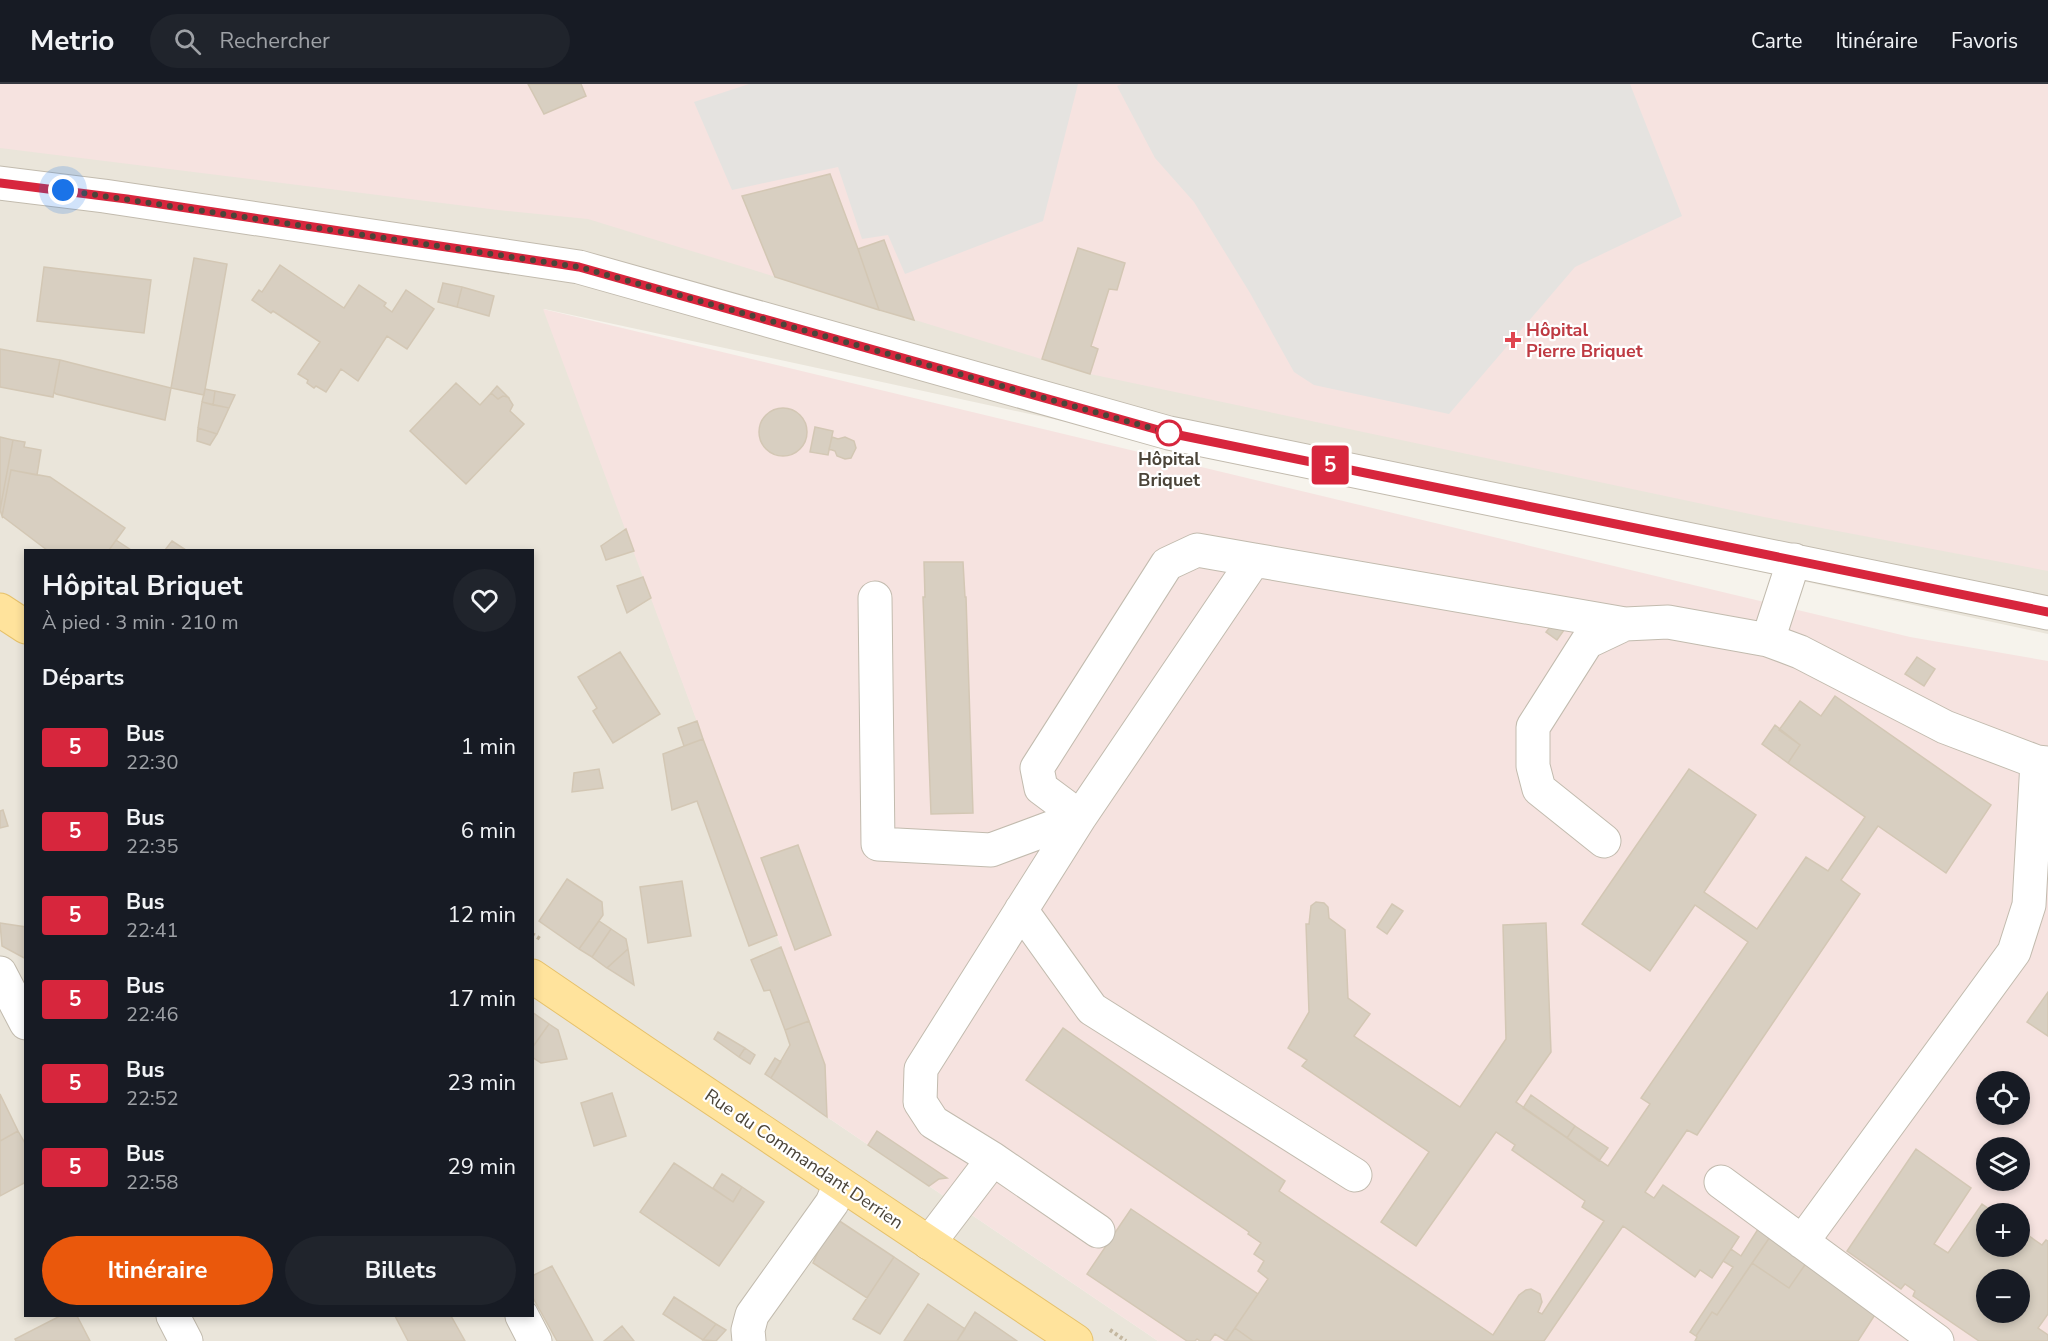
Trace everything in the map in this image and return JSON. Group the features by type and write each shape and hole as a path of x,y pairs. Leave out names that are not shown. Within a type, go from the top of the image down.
{"main road":[{"path":"0,610 24,626"},
{"name":"Rue du Commandant Derrien","path":"534,977 1076,1341"}],"street":[{"path":"0,183 116,197 579,267 1169,433 2048,612"},
{"path":"1080,817 1041,788 1037,768 1167,564 1197,550 1625,624 1668,622 1768,640 1800,652 1945,727 2043,763 2029,905 2014,952 1802,1242"},
{"path":"1098,1231 993,1159 933,1122 920,1102 921,1069 1080,817 1254,560"},
{"path":"1768,640 1794,560"},
{"path":"875,598 878,844 991,850 1080,817"},
{"path":"1604,841 1539,789 1533,766 1533,727 1587,642 1625,624"},
{"path":"1021,910 1092,1008 1355,1175"},
{"path":"0,973 24,1019"},
{"path":"929,1243 993,1159"},
{"path":"1721,1182 1937,1341"},
{"path":"749,1341 748,1330 752,1315 832,1203 840,1184"},
{"path":"174,1317 186,1341"},
{"path":"523,1317 535,1341"}],"shaded area":[{"path":"0,84 2048,84 2048,634 544,309 825,1065 827,1117 1158,1341 0,1341"},
{"name":"Hôpital Pierre Briquet","path":"0,84 2048,84 2048,571 1764,517 1090,374 588,219 498,210 0,148"},
{"path":"749,84 1078,84 1043,221 905,274 888,235 862,239 838,167 732,190 694,102"},
{"path":"1122,84 1630,84 1682,216 1575,267 1449,414 1314,385 1294,372 1250,293 1194,202 1155,158 1117,86"},
{"path":"543,309 1910,637 2048,661 2048,1341 1158,1341 827,1117 825,1065"}],"building":[{"path":"528,84 581,84 586,96 544,114"},
{"path":"830,174 879,310 775,277 742,196"},
{"path":"884,240 914,320 879,310 858,249"},
{"path":"1078,248 1125,263 1117,290 1109,289 1091,346 1098,349 1090,374 1042,359"},
{"path":"194,258 227,264 204,395 171,388"},
{"path":"280,265 344,308 359,285 386,303 384,306 392,312 406,290 434,309 407,349 387,336 358,381 341,369 326,392 316,386 314,388 307,383 308,380 298,374 320,342 252,300 259,290 262,292"},
{"path":"44,267 151,280 144,333 37,321"},
{"path":"443,283 462,287 457,307 438,302"},
{"path":"462,287 494,296 489,316 457,307"},
{"path":"0,349 60,360 53,397 0,387"},
{"path":"60,360 171,388 165,420 56,394 54,392"},
{"path":"456,383 480,405 491,393 498,399 503,396 508,397 513,405 510,411 524,424 466,484 410,431"},
{"path":"497,386 508,397 503,396 498,399 491,393"},
{"path":"205,389 215,391 213,405 202,402"},
{"path":"215,391 235,395 229,408 213,405"},
{"path":"202,402 229,408 217,434 198,428"},
{"path":"778,408 788,408 800,415 807,427 807,437 800,449 788,456 778,456 763,445 759,437 759,427 770,412"},
{"path":"815,427 833,431 828,455 810,452"},
{"path":"198,428 217,434 210,445 197,441"},
{"path":"0,437 13,440 0,510"},
{"path":"832,437 838,439 845,437 854,441 856,448 851,458 845,459 837,456 835,451 829,449"},
{"path":"13,440 25,442 24,447 41,450 37,475 11,470 2,516 0,510"},
{"path":"11,470 50,477 125,528 110,549 46,549 2,516"},
{"path":"626,529 634,551 606,560 601,546"},
{"path":"116,540 130,549 110,549"},
{"path":"172,541 184,549 166,549"},
{"path":"924,562 963,562 973,813 931,814 923,597 925,597"},
{"path":"643,577 651,598 627,613 617,586"},
{"path":"1559,616 1569,623 1557,640 1546,632"},
{"path":"620,652 660,714 613,743 593,711 597,708 578,677"},
{"path":"1917,657 1935,669 1924,686 1905,674"},
{"path":"1835,696 1991,805 1946,873 1878,826 1841,880 1860,894 1697,1135 1687,1130 1645,1192 1654,1198 1663,1185 1739,1237 1712,1278 1700,1270 1695,1277 1623,1226 1544,1341 1253,1341 1235,1328 1268,1279 1258,1271 1264,1261 1254,1254 1261,1243 1248,1234 1249,1232 1026,1080 1063,1028 1285,1181 1279,1191 1493,1335 1519,1295 1526,1290 1531,1289 1540,1294 1542,1302 1538,1312 1542,1314 1604,1221 1582,1207 1585,1201 1512,1150 1515,1145 1496,1132 1416,1246 1381,1222 1429,1152 1302,1066 1307,1060 1288,1048 1309,1012 1306,924 1309,924 1311,906 1316,902 1324,903 1328,907 1329,918 1345,930 1348,998 1370,1014 1354,1036 1460,1107 1506,1039 1503,925 1546,923 1551,1052 1516,1102 1608,1166 1650,1104 1641,1098 1748,942 1695,905 1650,971 1582,924 1689,769 1756,815 1704,892 1757,929 1806,857 1828,871 1865,817 1788,763 1800,745 1779,730 1800,701 1821,716"},
{"path":"697,721 703,739 684,746 678,728"},
{"path":"1775,725 1800,745 1788,763 1762,744"},
{"path":"703,739 777,935 749,946 697,801 672,810 663,754"},
{"path":"599,769 603,788 572,792 574,773"},
{"path":"3,810 8,826 0,828 0,811"},
{"path":"798,845 831,935 795,950 761,858"},
{"path":"567,879 602,902 603,915 579,949 539,921"},
{"path":"682,881 691,936 648,943 640,887"},
{"path":"1392,904 1403,911 1387,934 1377,927"},
{"path":"599,921 611,929 592,957 579,949"},
{"path":"0,923 24,927 24,958 2,946"},
{"path":"611,929 626,939 628,949 607,968 592,957"},
{"path":"781,947 809,1021 785,1030 770,990 764,991 751,960"},
{"path":"628,949 634,985 607,968"},
{"path":"2048,992 2048,1036 2027,1022"},
{"path":"534,1013 549,1024 534,1045"},
{"path":"809,1021 825,1065 827,1117 771,1078 790,1045 785,1030"},
{"path":"549,1024 558,1030 567,1059 541,1063 534,1058 534,1045"},
{"path":"718,1032 745,1048 739,1057 714,1039"},
{"path":"745,1048 755,1055 750,1064 739,1057"},
{"path":"775,1058 781,1062 771,1078 765,1074"},
{"path":"612,1093 626,1136 594,1146 581,1103"},
{"path":"0,1094 18,1131 0,1141"},
{"path":"1531,1095 1575,1126 1567,1138 1523,1108"},
{"path":"1575,1126 1608,1148 1599,1161 1567,1138"},
{"path":"18,1131 24,1142 24,1183 0,1196 0,1141"},
{"path":"877,1131 947,1178 939,1179 929,1186 868,1145"},
{"path":"1916,1149 1971,1188 1934,1244 1948,1253 1976,1213 1976,1257 2030,1257 2030,1237 2042,1245 2046,1240 2048,1241 2048,1314 2038,1328 2048,1335 2048,1341 1979,1341 1913,1296 1915,1291 1905,1284 1901,1289 1847,1251"},
{"path":"674,1163 733,1202 742,1187 764,1202 719,1266 640,1212"},
{"path":"722,1174 742,1187 733,1202 713,1188"},
{"path":"1131,1209 1258,1294 1226,1341 1215,1334 1210,1341 1197,1339 1187,1341 1087,1274"},
{"path":"838,1220 894,1257 867,1298 813,1263 821,1245"},
{"path":"1760,1226 1772,1234 1717,1315 1712,1312 1696,1336 1690,1332 1733,1267 1723,1261 1731,1249 1741,1256"},
{"path":"1772,1234 1809,1259 1789,1288 1752,1263"},
{"path":"894,1257 919,1274 880,1334 853,1319"},
{"path":"1809,1259 1880,1307 1858,1341 1695,1341 1712,1312 1717,1315 1752,1263 1789,1288"},
{"path":"552,1266 593,1341 557,1341 534,1300 534,1275"},
{"path":"674,1297 716,1324 703,1340 663,1314"},
{"path":"928,1304 965,1329 957,1341 904,1341"},
{"path":"975,1312 1017,1341 957,1341"},
{"path":"58,1317 78,1317 90,1341 16,1341 15,1339"},
{"path":"396,1317 452,1317 465,1341 408,1341"},
{"path":"716,1324 726,1330 716,1341 703,1340"},
{"path":"622,1326 634,1341 604,1341"},
{"path":"1235,1328 1253,1341 1226,1341"}],"bus line":[{"name":"5","path":"0,183 127,199 579,267 1169,433 2048,612"}],"place":[{"name":"Hôpital Pierre Briquet","path":"1513,340"},
{"name":"Hôpital Briquet","path":"1169,433"}],"route":[{"path":"63,190 579,267 1169,433"}]}
